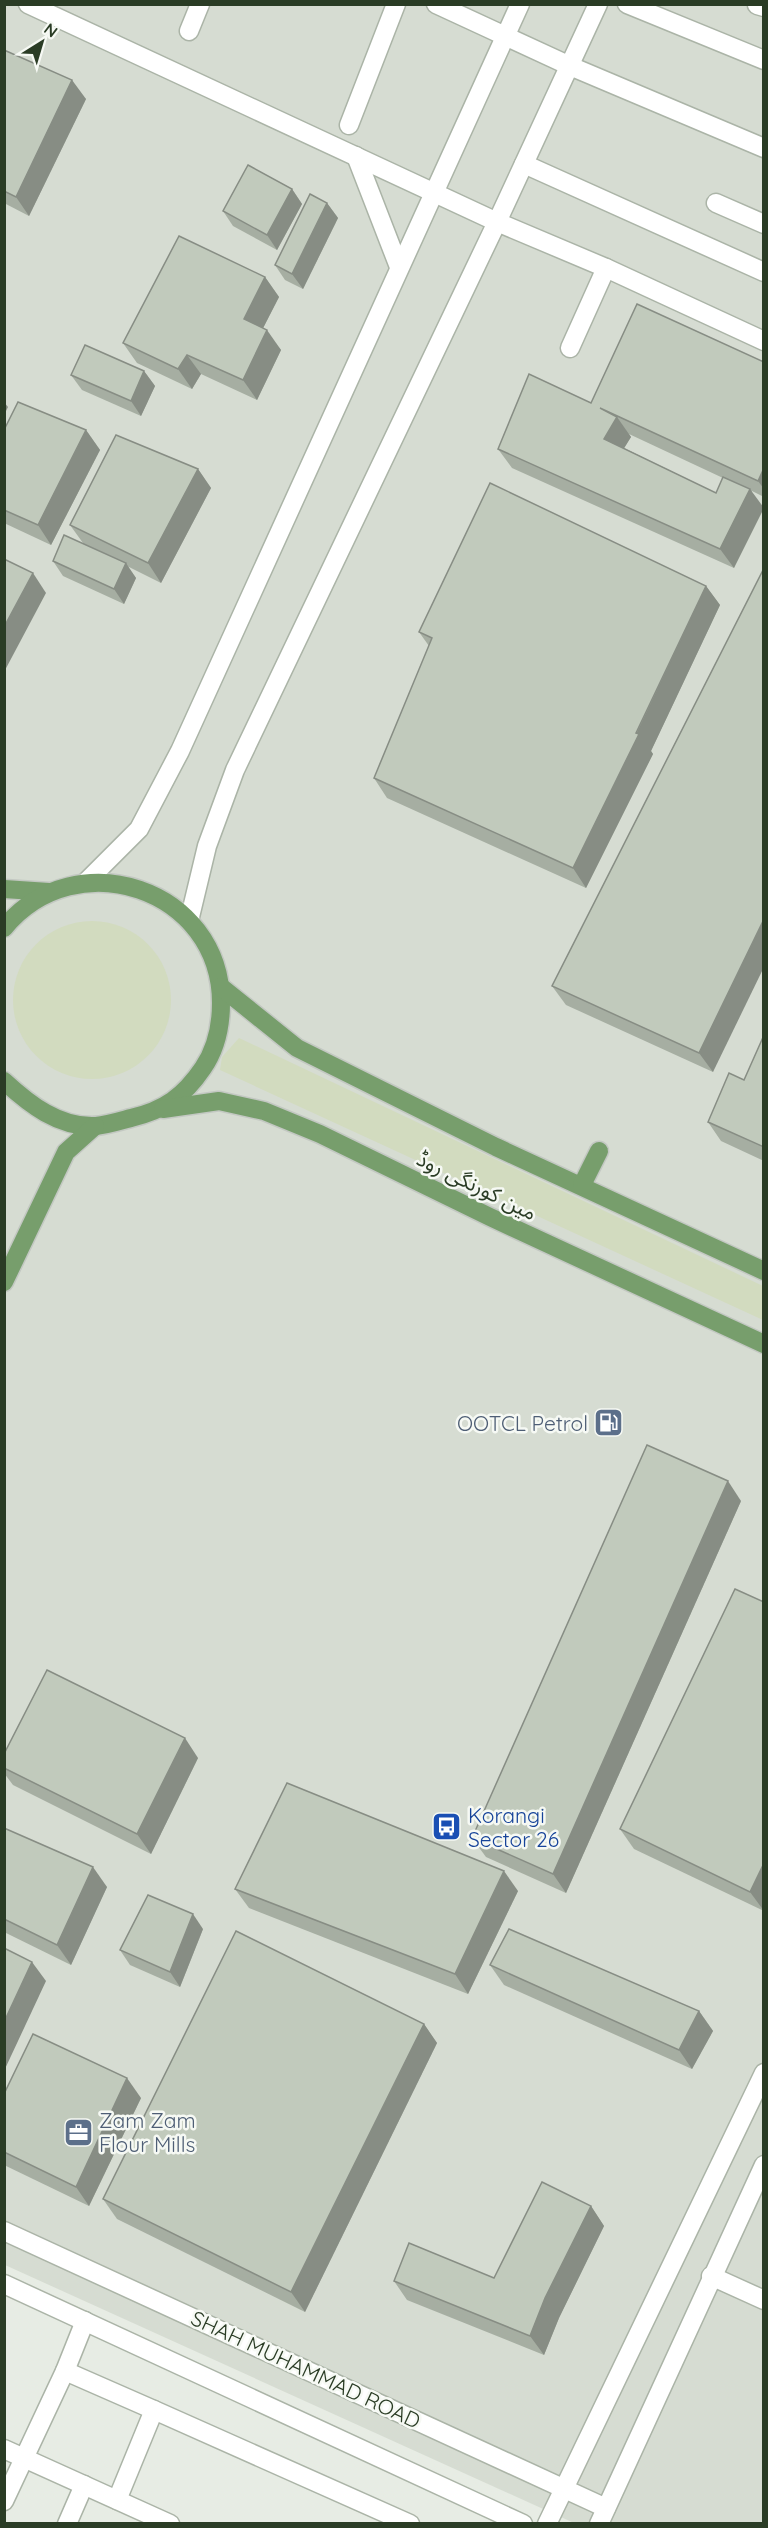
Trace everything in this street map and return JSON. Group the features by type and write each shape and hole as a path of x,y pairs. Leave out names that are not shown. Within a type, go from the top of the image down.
{"main road":[{"path":"4,889 50,891 86,882 124,884 160,897 189,921 211,953 221,987 221,1023 210,1057 190,1086 163,1109"},
{"path":"4,928 18,912 50,891"},
{"name":"مین کورنگی روڈ","path":"221,987 297,1048 496,1147 764,1271"},
{"path":"4,1081 30,1104 50,1115 61,1120 95,1126"},
{"name":"مین کورنگی روڈ","path":"95,1126 163,1109 219,1101 264,1111 320,1134 490,1217 764,1344"},
{"path":"4,1282 66,1152 95,1126"},
{"path":"582,1185 599,1151"}],"street":[{"path":"28,4 497,222 606,268 764,341"},
{"path":"189,31 200,4"},
{"path":"349,125 396,4"},
{"path":"436,4 570,66 764,148"},
{"path":"86,882 139,829 180,751 399,267 436,193 520,4"},
{"path":"189,921 207,846 235,770 497,222 598,4"},
{"path":"627,4 764,60"},
{"path":"757,4 764,8"},
{"path":"356,156 399,267"},
{"path":"524,164 764,272"},
{"path":"716,203 764,224"},
{"path":"570,348 606,268"},
{"path":"547,2523 764,2073"},
{"path":"603,2516 711,2276 764,2165"},
{"name":"SHAH MUHAMMAD ROAD","path":"4,2231 564,2488 603,2516"},
{"path":"711,2276 764,2300"},
{"path":"4,2284 523,2523"},
{"path":"4,2501 65,2371 85,2321"},
{"path":"65,2371 410,2523"},
{"path":"117,2500 154,2410"},
{"path":"4,2449 117,2500 140,2517 170,2523"},
{"path":"67,2523 84,2485"}],"shaded area":[{"path":"5,5 763,5 763,2523 574,2523 5,2265"}],"green space":[{"path":"92,921 107,922 122,927 136,934 148,944 158,956 165,970 170,985 170,1015 165,1030 158,1044 148,1056 136,1066 122,1073 107,1078 92,1079 77,1078 62,1073 48,1066 36,1056 26,1044 19,1030 14,1015 13,1000 14,985 19,970 26,956 36,944 48,934 62,927 77,922"},
{"path":"239,1038 763,1286 763,1320 220,1070 222,1057"}],"building":[{"path":"4,50 72,80 16,197 4,191"},
{"path":"248,165 292,189 267,235 223,211"},
{"path":"310,194 327,203 292,274 275,265"},
{"path":"179,236 265,277 244,319 267,330 243,380 187,355 178,369 123,343"},
{"path":"637,304 764,362 764,468 758,481 600,408 617,417 604,439 716,493 723,477 750,489 720,549 498,449 529,374 591,403"},
{"path":"85,345 144,371 131,401 71,375"},
{"path":"18,402 86,430 38,525 4,510 4,430"},
{"path":"116,435 198,469 148,563 70,525"},
{"path":"490,483 706,586 636,733 639,734 573,868 374,778 432,638 419,632"},
{"path":"64,535 126,563 114,589 53,561"},
{"path":"4,559 33,573 4,627"},
{"path":"764,568 764,919 699,1053 552,986"},
{"path":"764,1035 764,1147 708,1122 729,1073 744,1080"},
{"path":"647,1445 728,1481 553,1874 472,1838"},
{"path":"735,1589 764,1602 764,1863 750,1892 620,1829"},
{"path":"47,1670 185,1738 137,1834 4,1768 4,1754"},
{"path":"287,1783 504,1871 455,1974 235,1889"},
{"path":"4,1828 93,1867 57,1945 4,1919"},
{"path":"148,1895 193,1914 170,1972 120,1950"},
{"path":"509,1929 699,2011 679,2050 490,1965"},
{"path":"236,1931 424,2024 291,2292 103,2199"},
{"path":"4,1948 32,1962 4,2022"},
{"path":"33,2034 127,2078 76,2187 4,2152 4,2094"},
{"path":"542,2182 591,2206 545,2298 530,2336 394,2281 409,2243 494,2278"}],"place":[{"name":"OOTCL Petrol","path":"609,1423"},
{"name":"Korangi Sector 26","path":"447,1827"},
{"name":"Zam Zam Flour Mills","path":"78,2132"}]}
